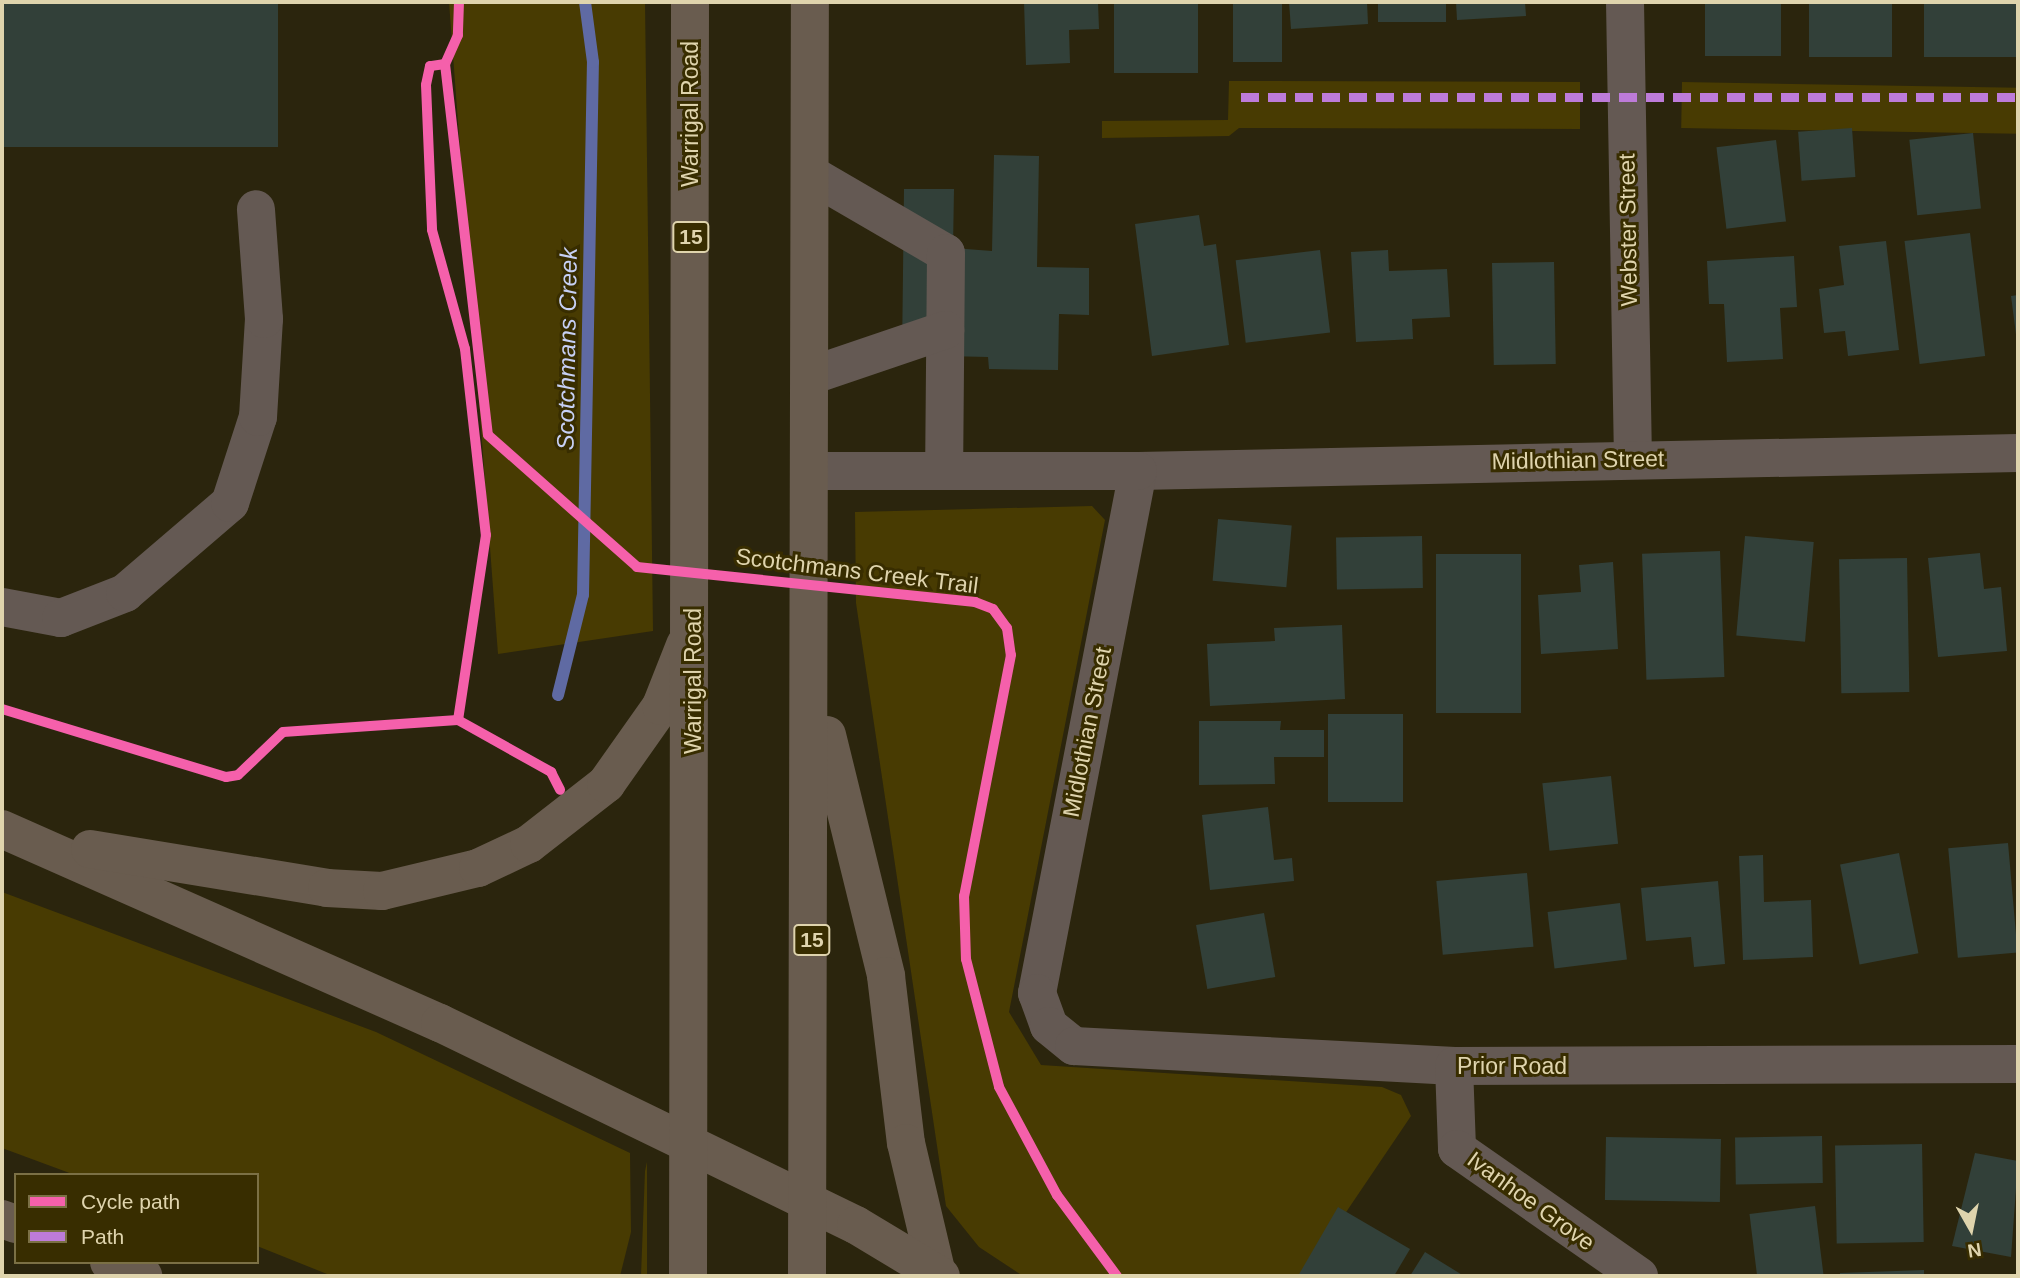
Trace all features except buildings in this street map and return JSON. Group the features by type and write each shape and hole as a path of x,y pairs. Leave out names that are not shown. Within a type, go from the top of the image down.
{"highway":[{"name":"Warrigal Road","path":"688,1276 687,1141 694,623 690,2"},
{"name":"15","path":"807,1276 813,677 810,2"},
{"path":"40,841 327,888 382,891 478,868 530,844 606,785 661,706 694,623"},
{"path":"813,677 886,976 906,1143 939,1275"},
{"path":"2,829 40,841 687,1141 809,1203 939,1275"},
{"path":"114,1264 143,1276"}],"street":[{"name":"Webster Street","path":"1625,2 1633,458"},
{"path":"810,174 946,253 944,468"},
{"path":"2,607 61,618 125,593 230,503 258,417 264,319 256,209"},
{"path":"810,376 945,330"},
{"name":"Midlothian Street","path":"811,471 944,468 1138,471 1633,458 2018,453"},
{"name":"Midlothian Street","path":"1037,993 1138,471"},
{"name":"Prior Road","path":"1037,993 1049,1026 1074,1046 1454,1066 2018,1064"},
{"name":"Ivanhoe Grove","path":"1454,1066 1457,1149 1639,1276"}],"shaded area":[{"path":"449,2 645,2 653,631 498,654"},
{"path":"1229,81 1580,82 1580,129 1239,128 1229,136 1102,138 1102,121 1228,120"},
{"path":"1682,82 2018,88 2017,134 1681,128"},
{"path":"1092,506 1105,520 1009,1012 1041,1065 1382,1087 1401,1095 1411,1116 1303,1276 1023,1276 979,1247 946,1206 856,603 855,512"},
{"path":"2,892 376,1032 630,1153 631,1232 620,1276 332,1276 259,1247 259,1173 70,1173 2,1148"},
{"path":"647,1162 647,1276 641,1276 645,1171"}],"waterway":[{"name":"Scotchmans Creek","path":"558,695 583,595 593,62 585,2"}],"marked path":[{"path":"1241,97 2018,97"}],"cycle path":[{"name":"Scotchmans Creek Trail","path":"459,2 458,35 445,64 488,435 637,567 975,602 993,609 1007,628 1011,655 964,896 966,959 999,1087 1057,1195 1117,1276"},
{"path":"445,64 430,66 426,85 432,230 465,349 486,535 458,720 551,772 560,790"},
{"path":"2,709 226,777 238,775 283,732 458,720"}]}
